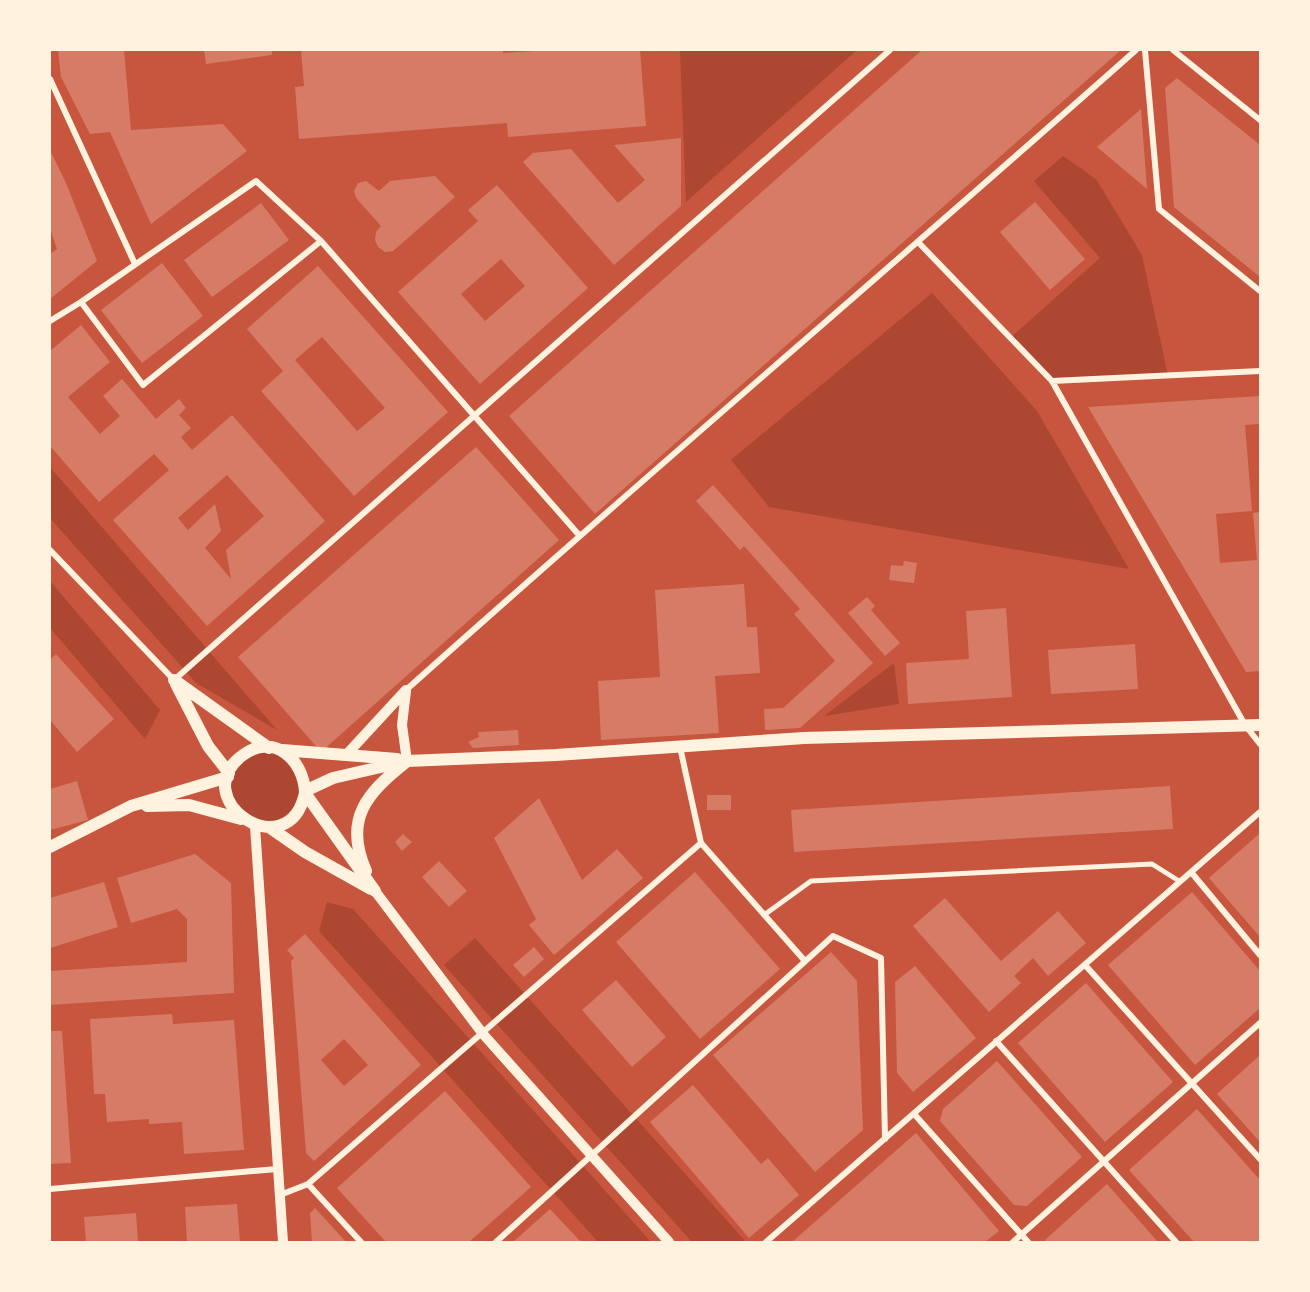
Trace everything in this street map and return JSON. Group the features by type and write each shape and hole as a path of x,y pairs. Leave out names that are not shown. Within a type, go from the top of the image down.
{"main road":[{"path":"174,680 300,767 305,792 375,891"},
{"path":"174,680 208,746 228,775 228,799 234,811 243,820"},
{"path":"50,847 130,806 228,775 244,754 273,749 407,761 531,757 816,737 1260,725"},
{"path":"130,806 189,805 243,820 255,826 269,827 292,818 299,810 305,792 333,778 407,761"},
{"path":"375,891 363,864 358,839 361,808 377,785 407,761"},
{"path":"269,827 305,852 375,891"}],"street":[{"path":"50,550 174,680 890,50"},
{"path":"347,754 406,690 579,535 919,243 1136,50"},
{"path":"1145,50 1159,209 1260,291"},
{"path":"1173,50 1260,120"},
{"path":"50,79 135,264"},
{"path":"50,321 256,181 321,242 579,535"},
{"path":"81,302 143,385 321,242"},
{"path":"919,243 1052,381 1245,725 1260,744"},
{"path":"1052,381 1260,371"},
{"path":"406,690 402,725 407,761"},
{"path":"680,747 701,843 805,961"},
{"path":"766,1242 915,1115 996,1041 1260,812"},
{"path":"255,826 283,1242"},
{"path":"280,1195 308,1184 701,843"},
{"path":"764,915 811,880 1152,864 1179,881"},
{"path":"1191,872 1260,955"},
{"path":"375,891 483,1034 669,1242"},
{"path":"496,1242 833,936 881,958 885,1139"},
{"path":"1085,965 1260,1159"},
{"path":"1013,1242 1260,1023"},
{"path":"996,1041 1176,1242"},
{"path":"915,1115 1028,1242"},
{"path":"50,1189 277,1169"},
{"path":"308,1184 361,1242"}],"shaded area":[{"path":"680,50 857,50 686,202"},
{"path":"1063,156 1096,179 1142,255 1168,376 1052,381 1010,338 1100,258 1034,181"},
{"path":"932,293 1037,411 1129,569 769,507 731,460"},
{"path":"50,467 277,730 196,683 50,518"},
{"path":"50,581 160,710 145,739 50,628"},
{"path":"894,663 899,704 824,716"},
{"path":"256,749 292,757 303,802 269,827 234,811 229,774"},
{"path":"327,902 353,909 651,1242 598,1242 319,931"},
{"path":"475,938 746,1242 692,1242 444,965"}],"building":[{"path":"58,50 124,50 131,130 223,124 247,151 151,224 110,132 90,134 61,77"},
{"path":"204,50 272,50 272,55 206,64"},
{"path":"301,50 503,50 503,53 550,50 640,50 646,126 508,137 507,123 299,139 295,87 304,86"},
{"path":"922,50 1121,50 595,514 509,416"},
{"path":"1177,78 1260,145 1260,277 1174,207 1165,88"},
{"path":"1141,109 1147,189 1097,147"},
{"path":"681,138 681,206 614,265 523,162 533,153 571,149 618,203 645,180 614,145"},
{"path":"50,150 66,183 97,261 50,299 50,254 57,249 50,228"},
{"path":"435,176 455,197 393,251 385,252 378,247 375,240 376,232 381,226 356,198 354,191 358,183 366,181 379,191 390,181"},
{"path":"497,185 588,288 480,384 398,292 478,221 468,210","holes":["501,259 525,286 485,321 461,294"]},
{"path":"1035,202 1085,259 1050,290 1000,232"},
{"path":"261,203 289,240 212,297 184,260"},
{"path":"162,263 203,316 142,363 101,310"},
{"path":"318,266 448,412 354,496 261,391 283,371 247,329","holes":["322,337 385,408 357,431 295,360"]},
{"path":"81,325 110,362 68,397 100,434 120,416 103,396 122,379 156,419 179,399 186,408 179,415 191,428 181,437 192,450 232,415 325,521 207,626 113,520 169,470 154,454 99,502 50,446 50,351","holes":["227,475 264,516 226,550 231,579 205,548 221,531 215,504 188,530 178,518"]},
{"path":"1260,396 1260,424 1245,425 1252,511 1216,514 1220,563 1257,560 1253,513 1260,512 1260,671 1246,672 1088,407"},
{"path":"476,447 559,540 321,752 238,657"},
{"path":"713,485 873,663 800,728 765,730 764,709 783,708 835,661 794,614 800,609 744,546 740,550 696,501"},
{"path":"904,561 917,563 914,583 889,580 891,565 903,566"},
{"path":"744,584 747,627 757,627 760,673 715,676 719,733 601,740 598,681 660,677 655,590"},
{"path":"867,597 875,606 871,610 900,643 885,656 848,613"},
{"path":"1006,608 1012,697 908,704 906,663 969,659 966,611"},
{"path":"1135,644 1138,689 1051,694 1048,650"},
{"path":"56,654 114,719 77,752 50,720 50,660"},
{"path":"518,730 519,745 473,748 468,742 479,737 478,732"},
{"path":"77,781 88,820 50,830 50,789"},
{"path":"1170,786 1173,829 794,852 791,810"},
{"path":"707,795 731,795 731,810 707,810"},
{"path":"539,798 582,880 617,849 643,878 554,955 529,925 536,919 494,838"},
{"path":"1260,833 1260,937 1209,878"},
{"path":"403,834 412,842 402,851 395,842"},
{"path":"195,854 231,883 234,993 50,1005 50,971 187,962 187,919 177,909 131,923 117,878"},
{"path":"439,861 467,891 449,907 422,877"},
{"path":"695,872 780,969 700,1039 616,942"},
{"path":"104,882 118,927 50,948 50,898"},
{"path":"1192,892 1260,971 1260,1008 1195,1065 1108,965"},
{"path":"945,898 1001,961 1058,911 1086,943 1048,976 1033,958 1014,976 1021,983 989,1012 913,926"},
{"path":"305,934 421,1065 314,1161 306,1153 291,961 294,958 287,950","holes":["344,1039 368,1065 344,1086 321,1060"]},
{"path":"534,947 544,959 524,977 513,965"},
{"path":"831,952 857,981 863,1130 815,1172 713,1055"},
{"path":"915,966 976,1038 913,1092 897,1073 895,982"},
{"path":"616,980 666,1037 632,1067 582,1010"},
{"path":"1086,983 1173,1082 1105,1142 1018,1043"},
{"path":"172,1014 173,1024 234,1020 244,1150 184,1154 182,1122 149,1124 149,1119 107,1122 105,1094 94,1094 90,1019"},
{"path":"50,1031 62,1031 71,1163 50,1164"},
{"path":"1260,1055 1260,1142 1217,1094"},
{"path":"997,1061 1082,1157 1027,1206 1014,1205 940,1121 943,1109"},
{"path":"693,1085 761,1164 768,1158 799,1195 749,1238 650,1122"},
{"path":"445,1091 531,1187 469,1242 386,1242 337,1188"},
{"path":"1197,1109 1260,1180 1260,1242 1194,1242 1129,1170"},
{"path":"916,1133 999,1231 985,1242 792,1242"},
{"path":"1107,1184 1158,1242 1046,1242 1045,1240"},
{"path":"237,1204 240,1242 187,1242 185,1207"},
{"path":"315,1208 346,1242 312,1242 310,1213"},
{"path":"550,1209 581,1242 513,1242"},
{"path":"136,1213 138,1242 86,1242 84,1217"}]}
